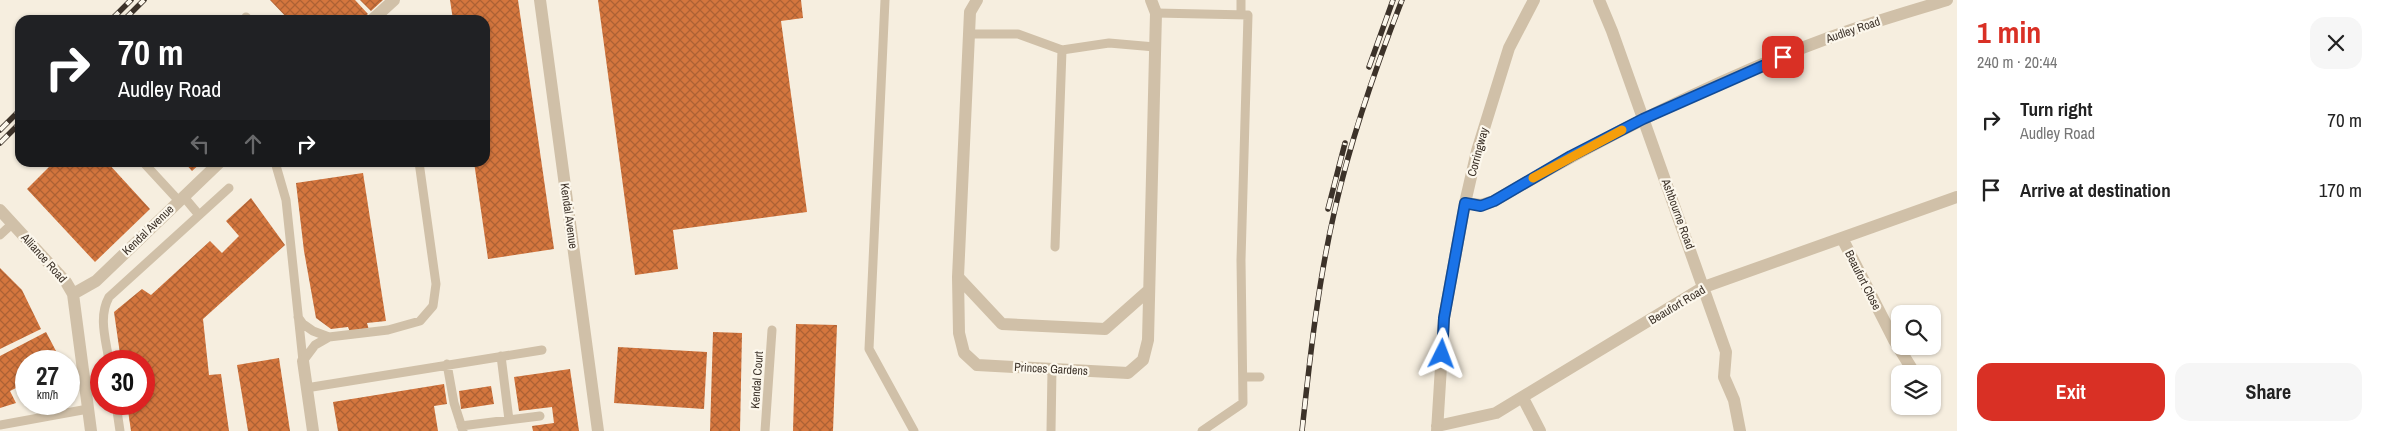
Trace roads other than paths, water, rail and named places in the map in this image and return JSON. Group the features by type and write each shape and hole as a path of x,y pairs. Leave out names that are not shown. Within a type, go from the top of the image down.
{"street":[{"path":"378,15 394,0"},
{"name":"Kendal Avenue","path":"540,0 598,431"},
{"name":"Princes Gardens","path":"977,0 970,12 958,278 959,333 964,353 977,365 1128,373 1143,360 1148,340 1156,13 1151,0"},
{"name":"Corringway","path":"1437,428 1444,318 1465,203 1477,151 1509,48 1534,0"},
{"name":"Ashbourne Road","path":"1599,0 1612,31 1726,352 1724,377 1734,400 1740,431"},
{"name":"Audley Road","path":"1465,203 1481,206 1494,201 1571,156 1643,119 1831,37 1947,0"},
{"name":"Kendal Avenue","path":"73,294 96,281 215,167"},
{"name":"Beaufort Road","path":"1437,428 1496,413 1704,287 1957,197"},
{"name":"Alliance Road","path":"0,210 66,282 73,294 92,431"},
{"name":"Beaufort Close","path":"1842,238 1894,340 1909,365"},
{"path":"958,278 1002,324 1104,329 1149,290"},
{"path":"303,360 313,431"},
{"path":"1523,398 1540,431"}],"lane":[{"path":"885,0 869,349 914,431"},
{"path":"1241,0 1241,15"},
{"path":"1156,13 1248,15 1240,260 1244,377 1243,403 1202,431"},
{"path":"970,34 1018,34 1062,50 1109,43 1155,47"},
{"path":"1055,247 1062,50"},
{"path":"149,167 200,215"},
{"path":"276,167 286,200 303,360"},
{"path":"303,360 315,345 329,337 388,330 420,321 433,306 436,284 420,167"},
{"path":"108,350 103,317 104,307 109,297 229,188"},
{"path":"0,235 13,223"},
{"path":"298,317 303,324 313,331 329,337"},
{"name":"Kendal Court","path":"765,431 772,330"},
{"path":"306,388 542,350"},
{"path":"501,356 510,420"},
{"path":"447,364 462,429 540,416"},
{"path":"1050,431 1052,369"},
{"path":"1244,377 1260,377"},
{"path":"0,425 88,409"},
{"path":"118,415 120,431"}],"railway":[{"path":"116,15 131,0"},
{"path":"129,15 144,0"},
{"path":"1369,67 1393,0"},
{"path":"1302,431 1319,292 1335,209 1348,156 1364,104 1402,0"},
{"path":"0,130 15,115"},
{"path":"0,143 15,128"},
{"path":"1328,209 1345,143"}]}
